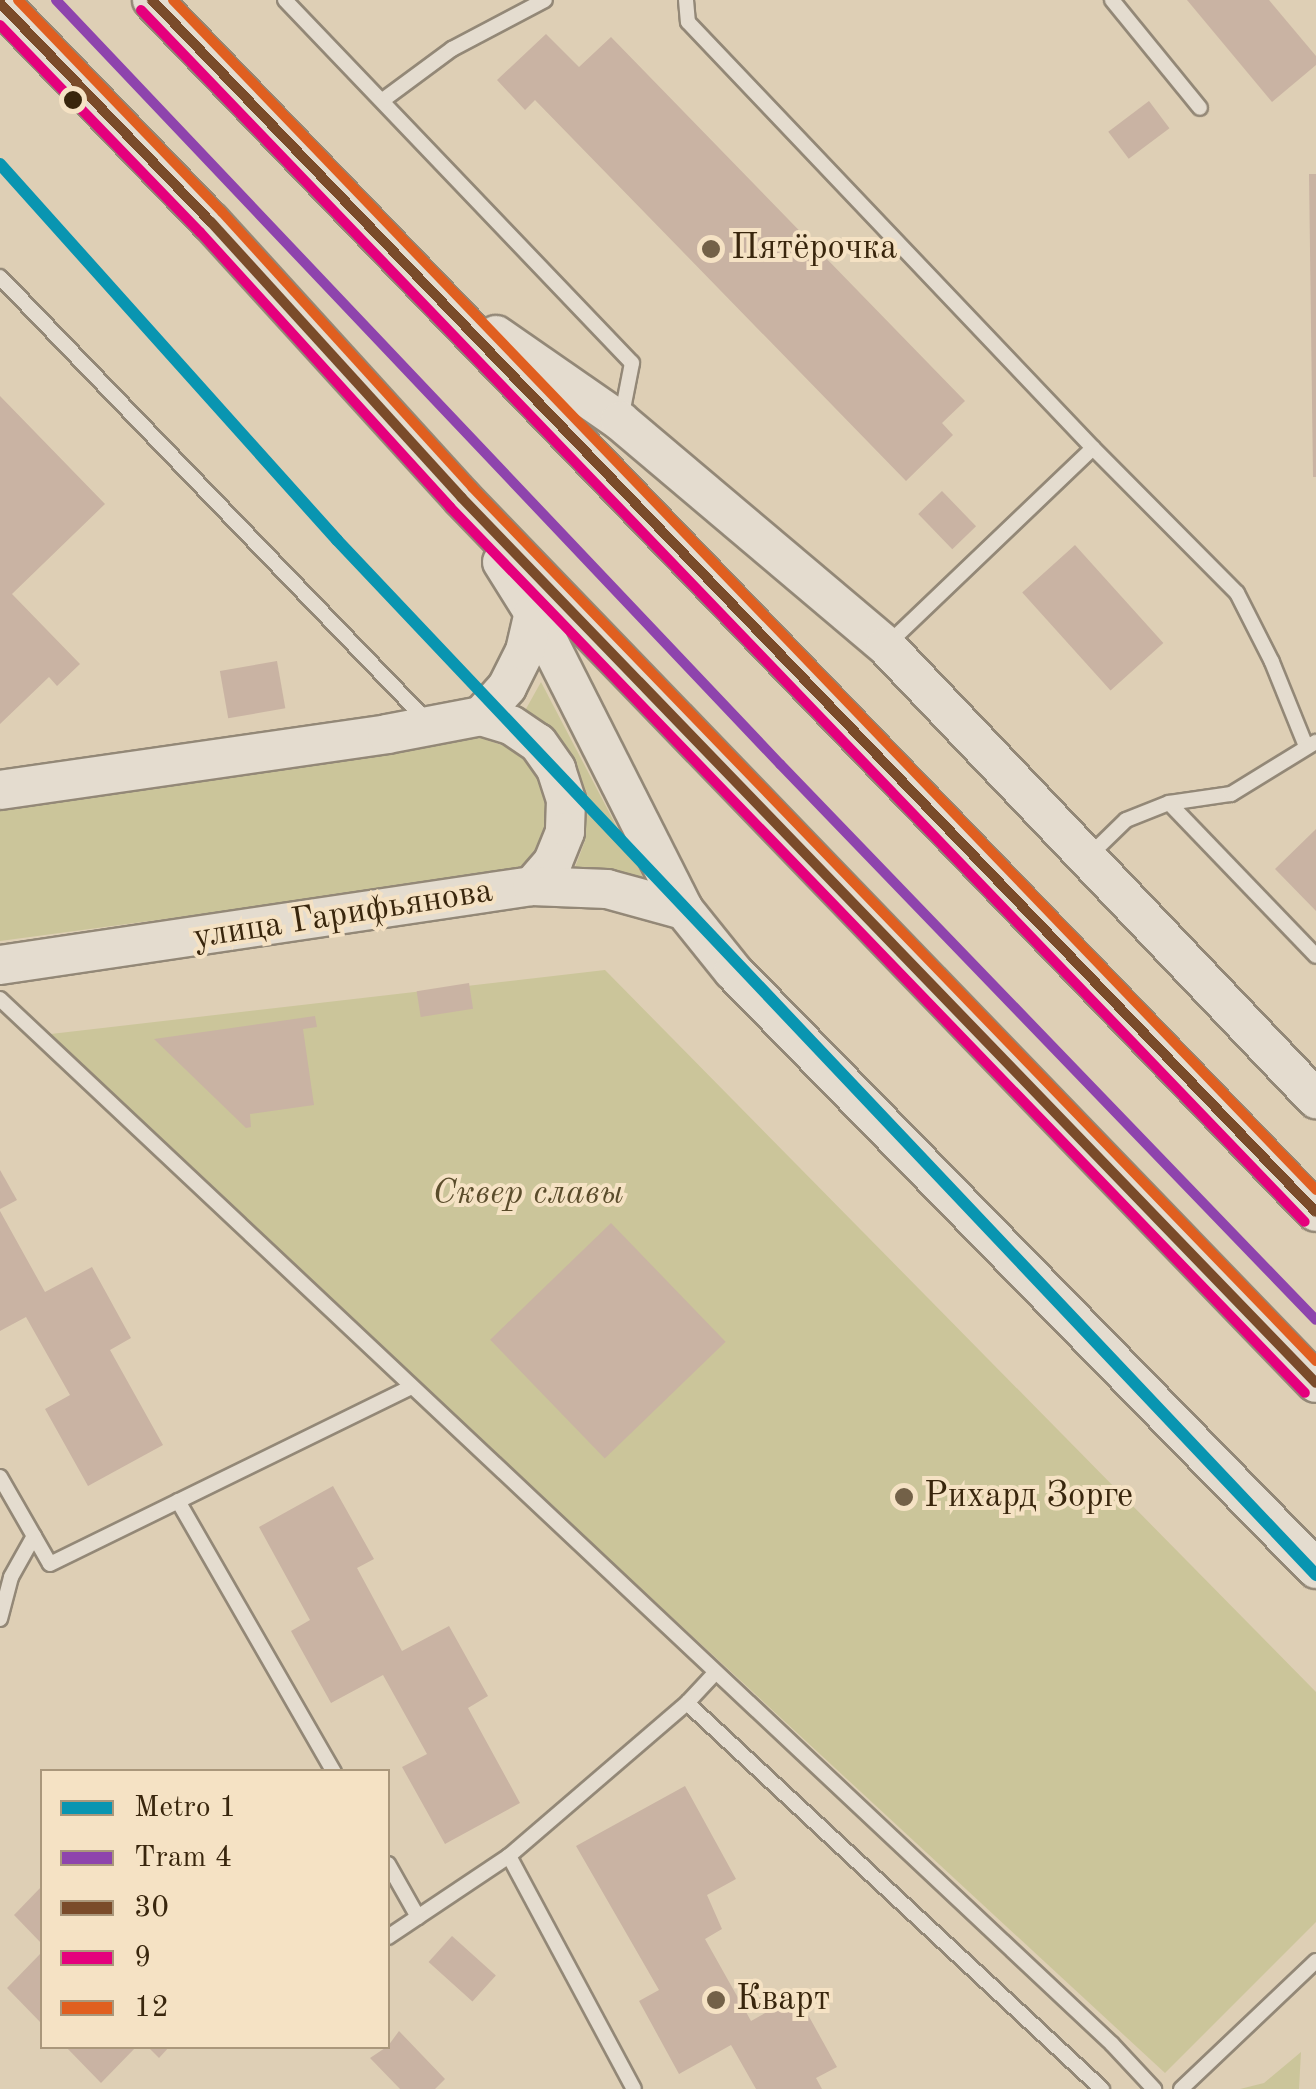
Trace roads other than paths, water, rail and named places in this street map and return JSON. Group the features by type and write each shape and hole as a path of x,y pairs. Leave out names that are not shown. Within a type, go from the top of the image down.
{"main road":[{"path":"152,0 1316,1212"},
{"path":"0,3 211,222 461,496 1316,1384"},
{"path":"428,288 620,421 886,646 1316,1099"},
{"path":"461,496 534,613 684,910 733,971 1316,1569"},
{"path":"481,716 507,686 526,651 534,613"},
{"path":"0,790 432,727 481,716 512,725 538,743 556,769 566,800 565,832 553,862 532,886"},
{"name":"улица Гарифьянова","path":"0,965 532,886 606,890 684,910"}],"lane":[{"path":"285,0 632,363 620,421"},
{"path":"383,100 452,49 544,0"},
{"path":"686,0 688,22 1092,448 1237,593 1311,744 1231,794 1169,803 1126,820 1087,858"},
{"path":"1112,0 1200,108"},
{"path":"0,277 432,727"},
{"path":"886,646 1092,448"},
{"path":"1169,803 1316,956"},
{"path":"0,1000 1154,2089"},
{"path":"0,1476 50,1564 411,1387"},
{"path":"178,1501 332,1769"},
{"path":"0,1619 11,1577 34,1536"},
{"path":"390,1937 509,1856 688,1703 715,1674"},
{"path":"688,1703 1102,2089"},
{"path":"509,1856 634,2089"},
{"path":"390,1868 418,1917"},
{"path":"1181,2089 1316,1961"}],"metro line":[{"name":"1","path":"0,164 337,540 1316,1575"}],"tram line":[{"name":"4","path":"56,0 780,764 1316,1320"}],"place":[{"name":"Пятёрочка","path":"711,249"},
{"name":"Рихард Зорге","path":"904,1497"},
{"name":"Кварт","path":"716,2000"}],"park label":[{"name":"Сквер славы","path":"528,1194"}]}
